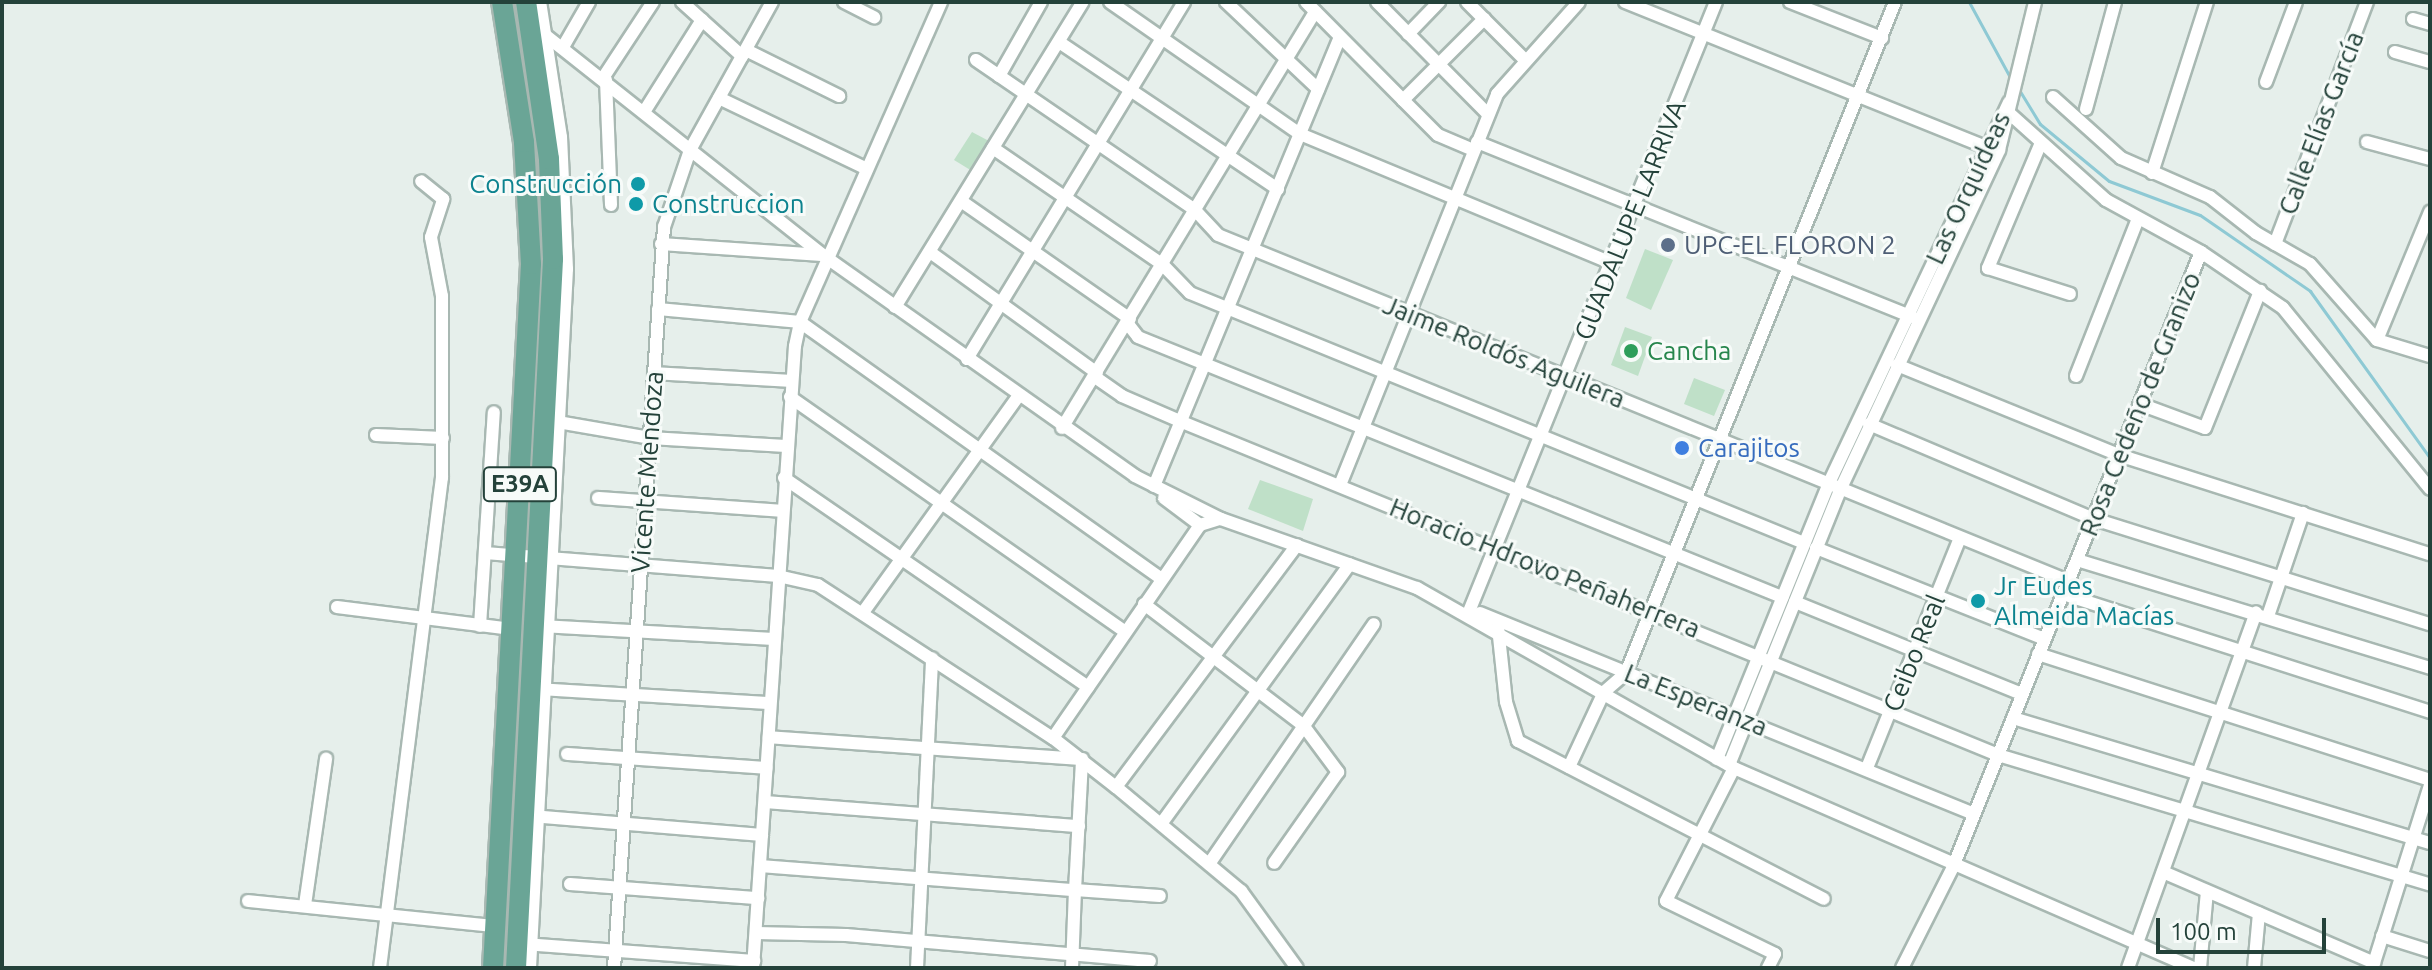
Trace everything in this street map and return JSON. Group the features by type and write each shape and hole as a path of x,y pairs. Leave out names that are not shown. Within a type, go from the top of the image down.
{"main road":[{"name":"E39A","path":"493,968 530,233 519,102 502,2"},
{"name":"E39A","path":"516,968 524,944 551,421 552,211 538,28 526,2"}],"street":[{"path":"540,2 538,28 690,150 825,256 1200,525"},
{"path":"563,47 589,2"},
{"path":"611,205 605,79 653,2"},
{"path":"682,2 744,53 839,96"},
{"name":"Vicente Mendoza","path":"614,968 661,244 671,195 690,150 772,2"},
{"path":"844,2 874,17"},
{"path":"999,76 1041,2"},
{"path":"895,307 1083,2"},
{"path":"1110,2 1300,134 1455,201 1612,263"},
{"path":"967,359 1184,2"},
{"path":"1226,2 1318,89"},
{"path":"1408,34 1439,2"},
{"path":"1467,2 1524,59"},
{"path":"1625,2 1986,147"},
{"name":"GUADALUPE LARRIVA","path":"1469,611 1716,2"},
{"path":"1790,2 1882,38"},
{"path":"1569,767 1604,692 1626,673 1792,266 1895,2"},
{"path":"2035,2 2009,108 2040,145 2106,200 2201,252 2260,291 2293,318 2430,489"},
{"path":"2086,109 2115,2"},
{"path":"2152,173 2207,2"},
{"path":"2266,82 2296,2"},
{"name":"Calle Elías García","path":"2275,244 2367,2"},
{"path":"1379,3 1487,113"},
{"path":"530,968 524,944 754,965 786,446 800,322 825,256 867,169 936,4"},
{"path":"1340,485 1455,201 1487,113 1524,59 1574,4"},
{"path":"1062,428 1129,322 1286,57 1312,6 1438,135 1636,205 1792,266 1913,318"},
{"path":"1403,100 1484,19"},
{"path":"2413,19 2430,24"},
{"path":"644,112 702,20"},
{"path":"1154,486 1340,38"},
{"path":"1059,42 1278,189"},
{"path":"2395,52 2430,62"},
{"name":"Jaime Roldós Aguilera","path":"976,60 1194,209 1218,235 2068,581"},
{"path":"2053,97 2107,148 2152,173 2210,197 2326,278 2377,340 2430,356"},
{"path":"719,98 867,169"},
{"name":"Las Orquídeas","path":"1768,968 1775,954 1666,901 1701,836 1732,767 1765,658 1835,486 1913,318 1986,147 2009,108"},
{"name":"Las Orquídeas","path":"1835,486 1897,365 1913,318 1999,150 2009,108"},
{"path":"2367,142 2430,159"},
{"path":"2040,145 1988,268 2070,294"},
{"path":"993,148 1162,264 1190,293 2045,639"},
{"path":"380,968 441,492 442,296 431,250 443,199 421,181"},
{"path":"961,201 1034,250 1129,322 1138,337 2022,694"},
{"path":"2377,340 2430,212"},
{"path":"2076,376 2138,219"},
{"path":"661,244 825,256"},
{"name":"Horacio Hdrovo Peñaherrera","path":"930,252 1002,302 1122,396 1182,422 1892,707 1998,754 2430,885"},
{"name":"Rosa Cedeño de Granizo","path":"1902,968 1953,867 2201,252"},
{"path":"2140,404 2205,428 2260,291"},
{"path":"658,309 800,322 1162,579"},
{"path":"1897,365 2119,455 2430,554"},
{"path":"654,373 791,381"},
{"path":"790,397 1125,632"},
{"path":"864,611 1018,397"},
{"path":"480,626 494,412"},
{"path":"551,421 650,438 786,446"},
{"path":"1869,424 2094,519 2430,624"},
{"path":"376,435 443,438"},
{"path":"491,472 520,474"},
{"name":"La Esperanza","path":"1135,476 1221,519 1417,588 1498,626 1867,768 1974,814"},
{"path":"784,478 1088,687"},
{"path":"598,498 782,511"},
{"path":"2128,968 2243,650 2281,576 2303,513"},
{"path":"1053,738 1200,525 1221,519"},
{"name":"Ceibo Real","path":"1867,768 1960,538"},
{"path":"1116,787 1297,545"},
{"path":"485,553 778,576 818,585 864,611 1082,759 1254,905 1297,968"},
{"path":"2077,560 2262,614 2430,668"},
{"path":"1161,824 1350,564"},
{"path":"2063,594 2430,712"},
{"path":"1144,604 1303,725 1338,772 1274,863"},
{"path":"337,607 512,629"},
{"path":"1209,864 1374,624"},
{"path":"541,626 774,639"},
{"path":"1498,626 1732,767 1953,867 2193,968"},
{"path":"1498,626 1506,702 1518,741 1824,899"},
{"path":"2038,654 2430,783 2374,963 2163,872"},
{"path":"917,968 932,658"},
{"name":"Las Orquídeas","path":"1717,759 1734,716 1765,658"},
{"path":"538,689 770,703"},
{"path":"2013,718 2430,843"},
{"path":"769,737 1082,759"},
{"path":"567,754 767,768"},
{"path":"305,905 326,759"},
{"path":"1072,968 1082,759"},
{"path":"765,802 1079,826"},
{"path":"530,816 762,835"},
{"path":"760,866 1160,896"},
{"path":"570,884 758,898"},
{"path":"2200,968 2207,891"},
{"path":"248,901 495,926"},
{"path":"2254,968 2259,913"},
{"path":"756,933 1150,961"},
{"path":"2382,936 2430,951"}],"green space":[{"path":"972,132 989,141 972,171 954,160"},
{"path":"1645,249 1673,260 1651,310 1626,298"},
{"name":"Cancha","path":"1625,327 1652,337 1638,376 1611,365"},
{"path":"1694,378 1725,390 1714,416 1684,404"},
{"path":"1260,480 1313,499 1303,531 1248,509"}],"waterway":[{"path":"1969,2 2011,79"},
{"path":"2018,88 2040,124 2109,181 2200,215 2310,291 2430,458"}],"place":[{"name":"Construcción","path":"638,184"},
{"name":"Construccion","path":"636,204"},
{"name":"UPC-EL FLORON 2","path":"1668,245"},
{"name":"Cancha","path":"1631,351"},
{"name":"Carajitos","path":"1682,448"},
{"name":"Jr Eudes Almeida Macías","path":"1978,601"}]}
